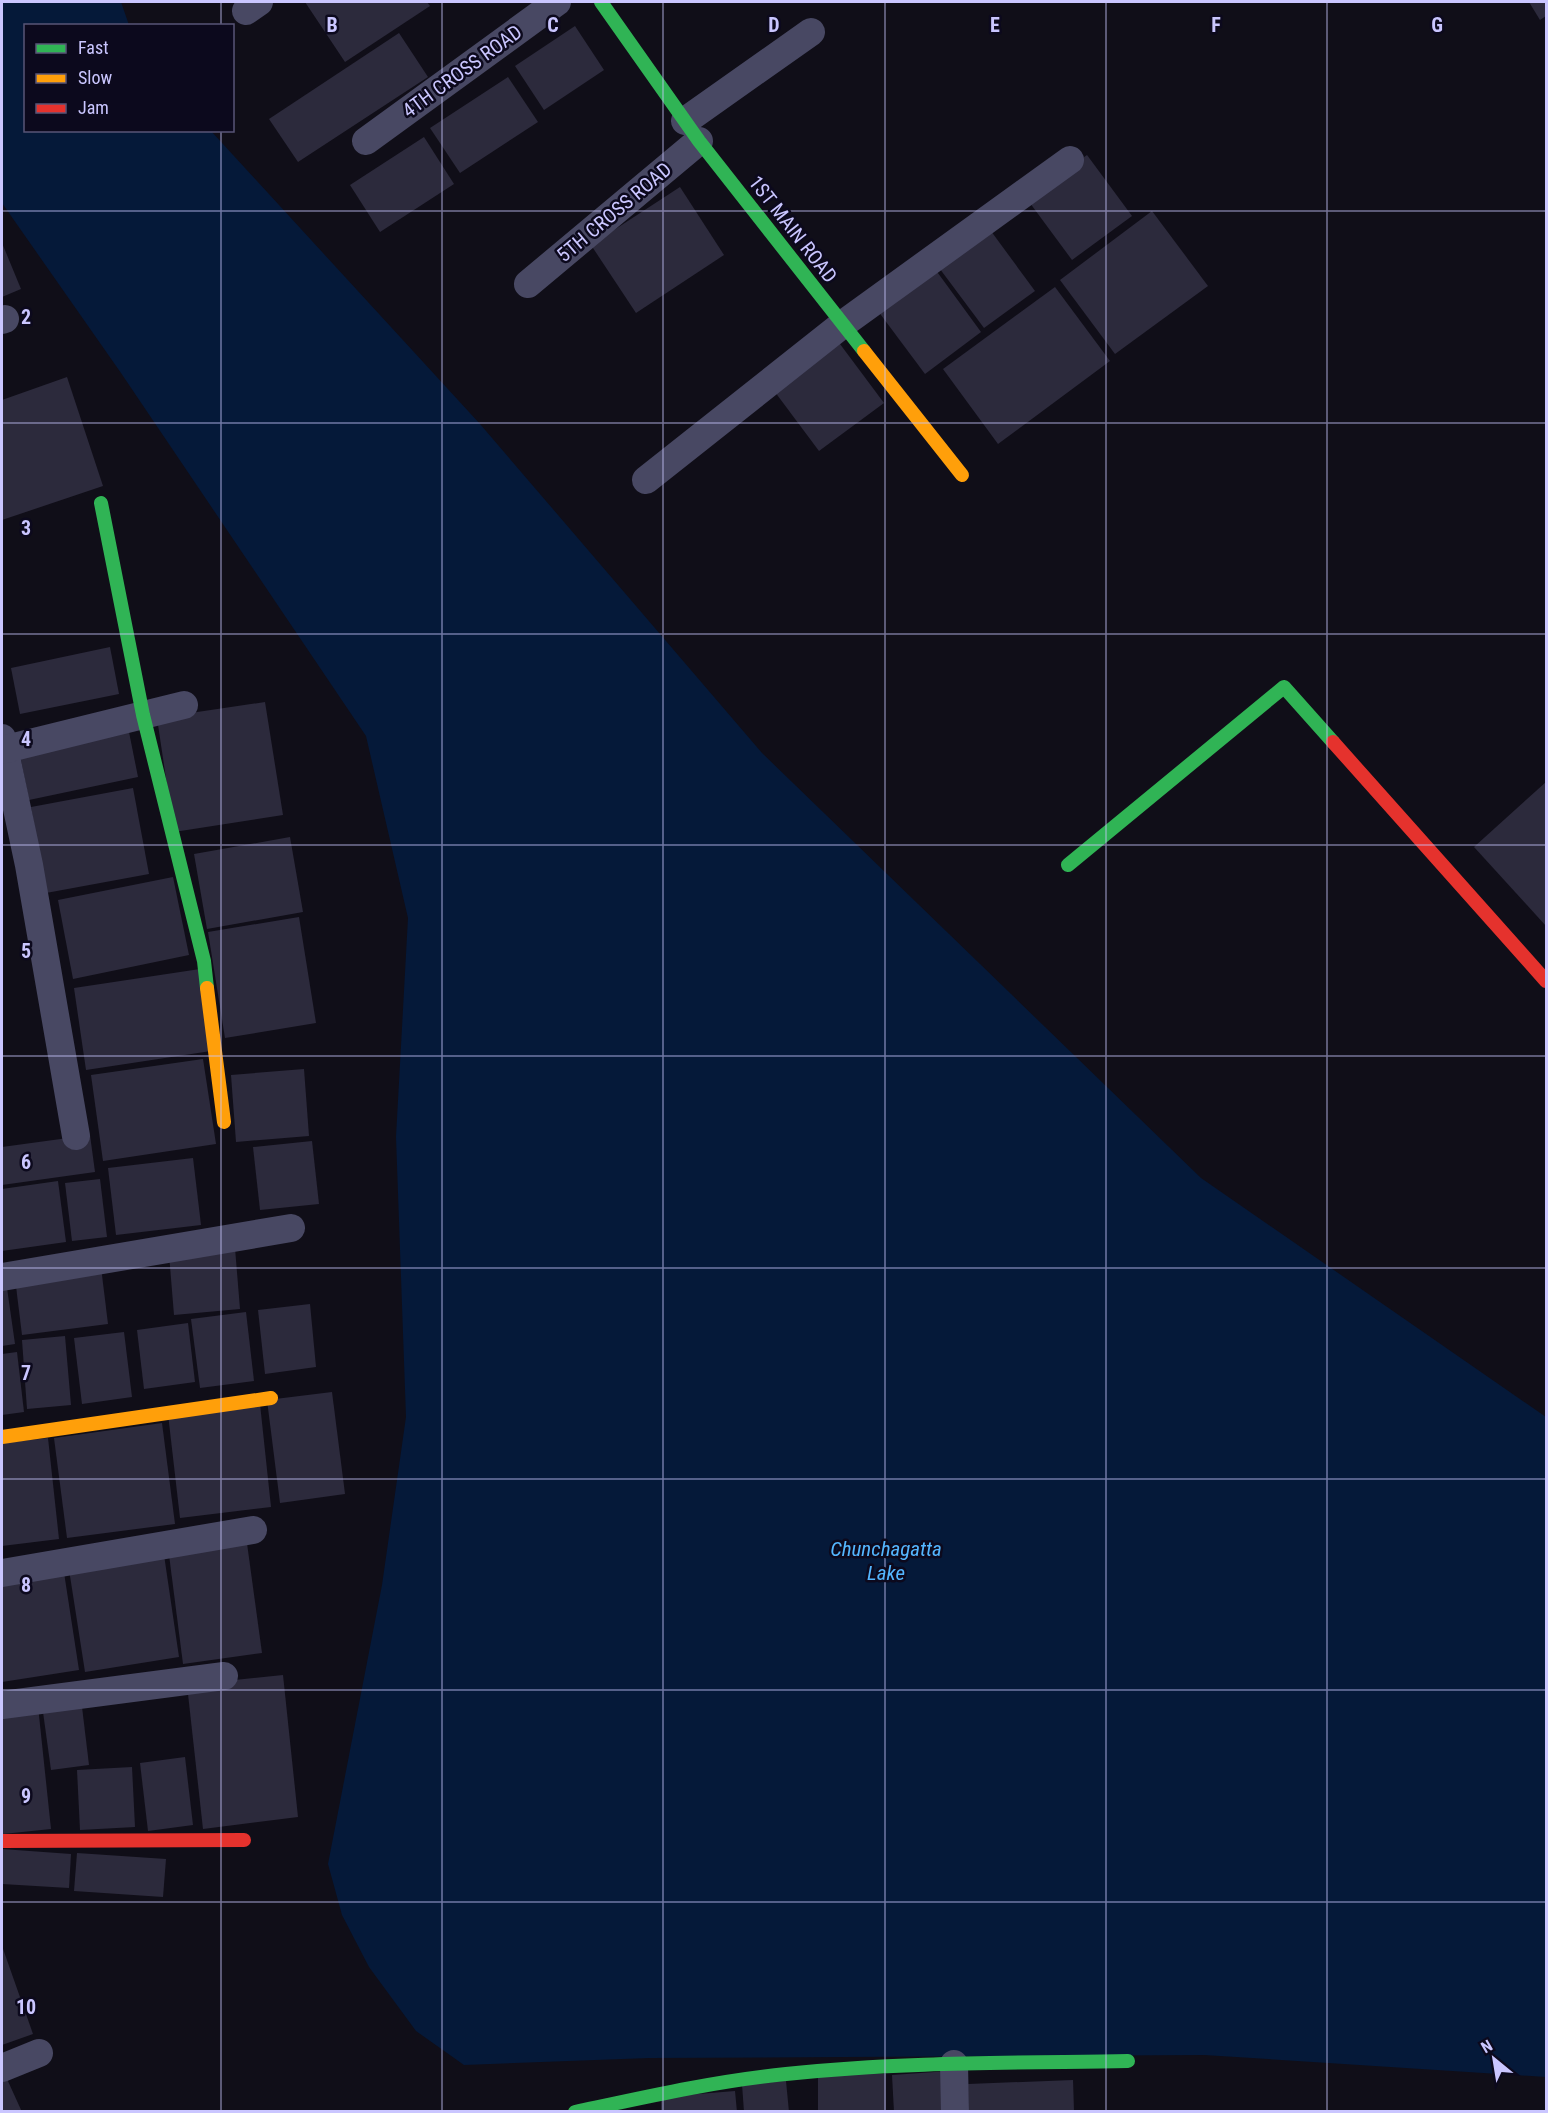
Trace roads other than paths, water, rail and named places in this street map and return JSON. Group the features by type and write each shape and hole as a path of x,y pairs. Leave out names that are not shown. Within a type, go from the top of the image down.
{"street":[{"name":"4TH CROSS ROAD","path":"366,141 557,2"},
{"name":"1ST MAIN ROAD","path":"601,2 692,131 962,475"},
{"name":"5TH CROSS ROAD","path":"528,284 692,131 811,32"},
{"path":"646,480 843,324 1070,160"},
{"path":"101,503 143,716 204,961 224,1122"},
{"path":"1068,865 1284,687 1546,981"},
{"path":"76,1136 29,865 2,746 184,705"},
{"path":"2,1277 291,1228"},
{"path":"2,1437 271,1398"},
{"path":"2,1573 254,1530"},
{"path":"2,1704 224,1676"},
{"path":"2,1841 244,1840"},
{"path":"2,2068 39,2053"},
{"path":"575,2112 693,2086 811,2072 954,2064 1128,2061"},
{"path":"954,2064 955,2112"}],"water":[{"name":"Chunchagatta Lake","path":"2,2 121,2 129,24 24,24 24,132 212,132 480,424 762,753 1201,1178 1546,1417 1546,2077 1204,2055 649,2058 464,2065 416,2031 369,1967 342,1915 328,1864 382,1585 406,1417 396,1137 408,918 366,736 121,373 2,203"}]}
